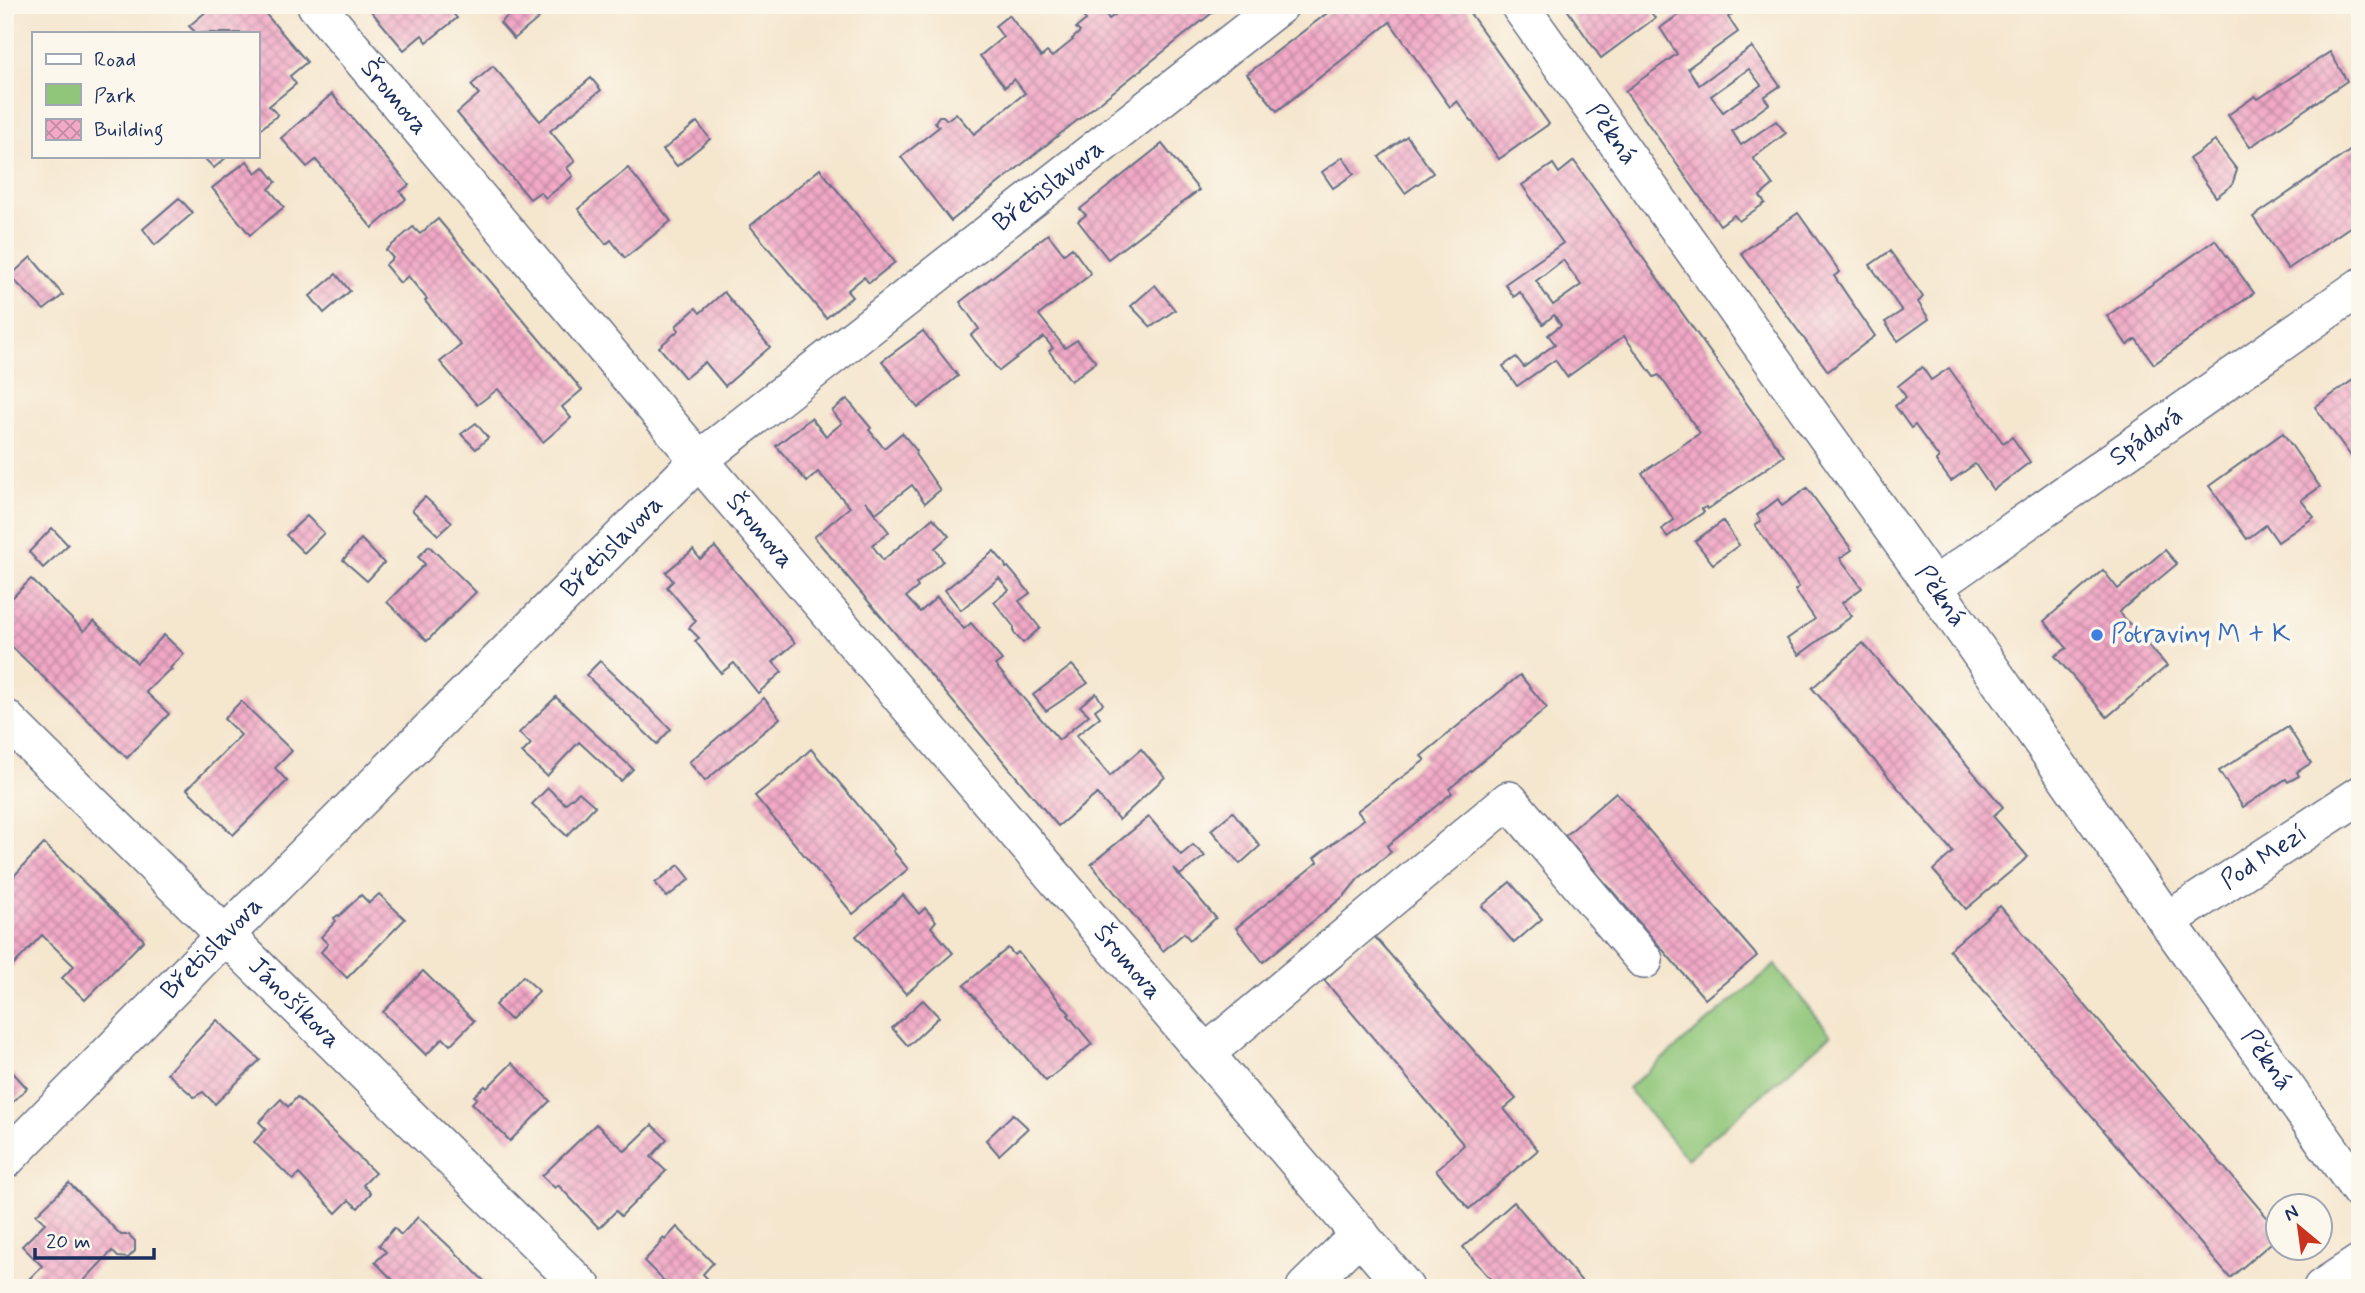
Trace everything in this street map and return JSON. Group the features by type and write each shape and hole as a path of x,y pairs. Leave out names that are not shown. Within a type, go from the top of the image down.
{"street":[{"name":"Šromova","path":"316,5 699,460 1405,1288"},
{"name":"Břetislavova","path":"5,1160 699,460 1280,5"},
{"name":"Pěkná","path":"1519,5 2360,1191"},
{"name":"Spádová","path":"1933,587 2360,287"},
{"name":"Jánošíkova","path":"5,718 583,1288"},
{"name":"Pod Mezí","path":"2166,921 2360,794"},
{"path":"1205,1054 1509,800 1644,960"},
{"path":"1305,1288 1360,1234"},
{"path":"2322,1288 2360,1263"}],"green space":[{"path":"1775,965 1831,1035 1687,1159 1628,1088"}],"building":[{"path":"214,5 258,5 307,62 290,76 296,84 269,106 278,115 259,130 259,32 195,32 189,26"},
{"path":"366,5 446,5 457,18 427,42 422,35 404,50"},
{"path":"520,5 528,5 539,18 514,39 500,23"},
{"path":"1074,5 1098,5 1109,19 1124,8 1122,5 1222,5 951,221 901,157 939,127 935,122 939,116 947,120 956,113 974,134 1025,93 1014,79 1005,87 980,56 1003,37 995,26 1009,15 1041,57 1047,52 1052,57 1073,40 1080,32 1076,28 1086,20"},
{"path":"1338,5 1464,5 1549,124 1499,159 1457,101 1450,107 1390,22 1277,111 1247,74"},
{"path":"1564,5 1646,5 1655,18 1601,58"},
{"path":"1692,5 1730,5 1735,12 1728,17 1738,32 1688,68 1699,85 1752,47 1780,86 1764,97 1769,104 1732,131 1741,145 1776,121 1786,133 1753,158 1773,185 1760,196 1765,203 1739,221 1734,215 1720,225 1625,91 1677,54 1660,28","holes":["1749,69 1761,85 1723,112 1711,96"]},
{"path":"2330,52 2347,81 2250,147 2228,115 2255,96 2258,99"},
{"path":"493,66 540,121 591,78 601,90 550,131 575,161 567,168 573,176 546,198 540,192 530,199 457,113 479,94 471,85"},
{"path":"332,94 409,185 400,192 406,199 372,228 316,160 307,167 281,138"},
{"path":"697,122 710,139 677,166 663,150"},
{"path":"1407,136 1433,173 1405,193 1379,157"},
{"path":"2215,141 2237,170 2232,185 2216,197 2189,159"},
{"path":"1162,144 1199,190 1108,259 1078,221 1086,215 1080,209"},
{"path":"2360,144 2360,220 2288,269 2253,217"},
{"path":"1343,157 1354,174 1333,188 1322,172"},
{"path":"204,158 226,158 214,168"},
{"path":"247,161 256,173 264,167 276,182 269,189 284,207 250,235 212,188"},
{"path":"1574,161 1784,456 1708,509 1702,509 1704,512 1667,537 1662,529 1674,520 1642,473 1700,433 1659,375 1654,377 1624,336 1567,377 1555,360 1517,386 1503,366 1516,357 1524,367 1555,344 1548,335 1561,325 1554,315 1543,324 1520,292 1514,297 1505,284 1563,243 1522,185 1553,164 1559,173","holes":["1563,260 1581,285 1553,305 1536,281"]},
{"path":"628,168 671,221 625,258 611,240 606,244 578,209"},
{"path":"820,169 895,262 869,283 864,277 847,291 852,297 826,318 750,226"},
{"path":"179,198 193,213 155,245 143,229"},
{"path":"1798,213 1840,272 1834,276 1875,336 1828,371 1741,253"},
{"path":"438,219 582,390 562,407 571,418 543,442 498,389 477,405 440,362 461,345 408,276 400,283 385,265 393,258 386,250 413,227 420,234"},
{"path":"1048,234 1064,254 1072,248 1091,274 1039,315 1065,348 1077,340 1096,362 1071,381 1049,351 1053,348 1044,337 999,371 971,335 979,329 960,302"},
{"path":"2215,240 2254,293 2154,364 2136,339 2127,345 2107,316"},
{"path":"1890,251 1923,297 1918,302 1929,319 1898,341 1885,322 1902,311 1870,265"},
{"path":"31,257 63,295 44,310 10,276"},
{"path":"336,274 350,291 324,313 310,296"},
{"path":"1155,285 1175,310 1151,327 1131,306"},
{"path":"724,292 770,347 725,386 705,362 685,378 659,347 679,330 676,326 696,308 700,313"},
{"path":"923,331 958,376 918,408 882,361"},
{"path":"1922,367 1931,380 1949,368 2003,443 2012,437 2030,462 1993,490 1975,464 1951,481 1936,461 1939,458 1915,425 1911,428 1895,406 1906,397 1898,386"},
{"path":"2360,375 2360,455 2353,459 2315,407"},
{"path":"847,399 884,448 902,433 917,451 915,454 940,490 925,503 912,485 876,513 865,501 889,532 872,545 883,560 933,518 949,536 935,548 943,561 916,584 918,587 906,597 920,612 937,597 964,629 971,623 1002,660 995,665 1059,740 1089,715 1080,706 1096,693 1103,704 1095,710 1100,717 1076,736 1110,776 1141,749 1165,777 1119,820 1097,794 1058,826 814,537 850,507 818,472 807,482 776,446 811,418 826,436 842,423 832,411"},
{"path":"476,423 488,438 476,449 461,434"},
{"path":"2283,433 2320,487 2301,500 2314,517 2278,542 2266,525 2247,539 2209,486"},
{"path":"1807,488 1852,550 1840,558 1862,588 1842,603 1852,616 1799,655 1787,639 1815,619 1795,590 1799,587 1755,525 1761,521 1757,515 1778,499 1782,506"},
{"path":"425,497 452,522 438,535 412,510"},
{"path":"307,516 324,533 304,553 286,535"},
{"path":"1723,521 1739,545 1713,564 1695,541"},
{"path":"52,528 68,545 43,568 29,552"},
{"path":"361,539 384,563 367,581 343,560"},
{"path":"429,546 476,592 427,641 387,602 425,564 418,557"},
{"path":"715,547 795,643 773,662 782,672 758,693 734,663 721,673 695,641 699,638 689,628 696,621 667,587 673,581 666,572 693,550 700,559"},
{"name":"Potraviny M + K","path":"2165,550 2177,564 2119,612 2167,666 2107,717 2055,656 2067,648 2044,621 2103,570 2118,589"},
{"path":"994,551 1030,593 1019,601 1040,628 1023,643 994,602 1009,590 999,578 961,610 945,590"},
{"path":"31,579 84,631 94,621 137,663 164,635 184,654 170,668 172,670 146,692 169,714 127,758 5,640 5,605"},
{"path":"1863,643 2003,807 1993,816 2028,857 1966,909 1933,870 1953,852 1812,688"},
{"path":"600,661 671,729 657,744 586,675"},
{"path":"1072,665 1088,683 1046,711 1033,695"},
{"path":"1520,675 1547,708 1449,789 1452,793 1387,846 1391,852 1358,879 1345,895 1263,962 1236,928 1318,862 1314,858 1364,819 1357,811 1425,760 1421,756"},
{"path":"556,697 633,769 621,781 579,742 547,776 522,753 531,744 519,733"},
{"path":"764,698 780,718 705,781 689,762"},
{"path":"241,701 292,751 275,768 287,781 233,835 187,789 241,735 224,719"},
{"path":"2288,727 2311,763 2297,772 2299,776 2288,782 2286,779 2243,807 2219,771"},
{"path":"811,749 895,849 893,851 908,869 853,914 755,796"},
{"path":"548,788 565,804 579,792 595,806 567,836 532,804"},
{"path":"1616,792 1757,956 1705,999 1565,836"},
{"path":"1233,812 1260,846 1240,864 1211,830"},
{"path":"1149,817 1181,855 1193,845 1205,856 1180,875 1173,868 1216,918 1190,940 1184,933 1163,951 1091,864"},
{"path":"44,844 144,940 85,1000 62,978 74,966 42,935 9,970 5,966 5,930 12,922 5,915 5,872 11,879"},
{"path":"679,865 690,879 667,897 655,883"},
{"path":"1510,882 1542,919 1514,943 1482,906"},
{"path":"379,894 405,919 347,978 321,952 328,944 321,937 336,921 334,918 361,895 369,903"},
{"path":"903,895 919,914 925,908 936,921 931,927 953,953 906,994 856,936"},
{"path":"2000,906 2264,1214 2264,1249 2230,1278 1949,950"},
{"path":"1374,936 1516,1099 1504,1109 1538,1150 1469,1209 1436,1170 1464,1145 1324,980"},
{"path":"1008,948 1014,955 1018,952 1092,1044 1046,1081 964,985"},
{"path":"423,971 474,1021 450,1045 443,1038 426,1055 383,1012"},
{"path":"523,976 539,991 510,1020 495,1005"},
{"path":"923,1000 939,1017 908,1046 892,1028"},
{"path":"217,1020 260,1060 215,1104 203,1092 194,1097 167,1073"},
{"path":"512,1063 550,1101 510,1141 472,1103 477,1098 474,1096 485,1086 487,1088"},
{"path":"5,1064 27,1088 5,1110"},
{"path":"297,1097 375,1173 363,1185 371,1193 358,1208 349,1200 336,1213 299,1174 293,1180 254,1142 266,1129 259,1122 281,1099 288,1107"},
{"path":"1013,1114 1028,1128 999,1155 986,1140"},
{"path":"596,1124 625,1151 652,1125 667,1139 651,1157 666,1171 621,1216 616,1211 599,1228 558,1185 555,1188 542,1176"},
{"path":"69,1183 121,1235 129,1235 135,1241 135,1251 128,1258 118,1257 112,1251 77,1288 23,1288 42,1266 22,1246 45,1223 36,1215"},
{"path":"1514,1202 1587,1288 1498,1288 1463,1247"},
{"path":"418,1217 491,1288 401,1288 375,1262 386,1252 379,1245 394,1228 401,1235"},
{"path":"677,1227 713,1263 703,1274 716,1288 659,1288 665,1282 644,1261 663,1238 665,1240"}],"place":[{"name":"Potraviny M + K","path":"2097,635"}]}
